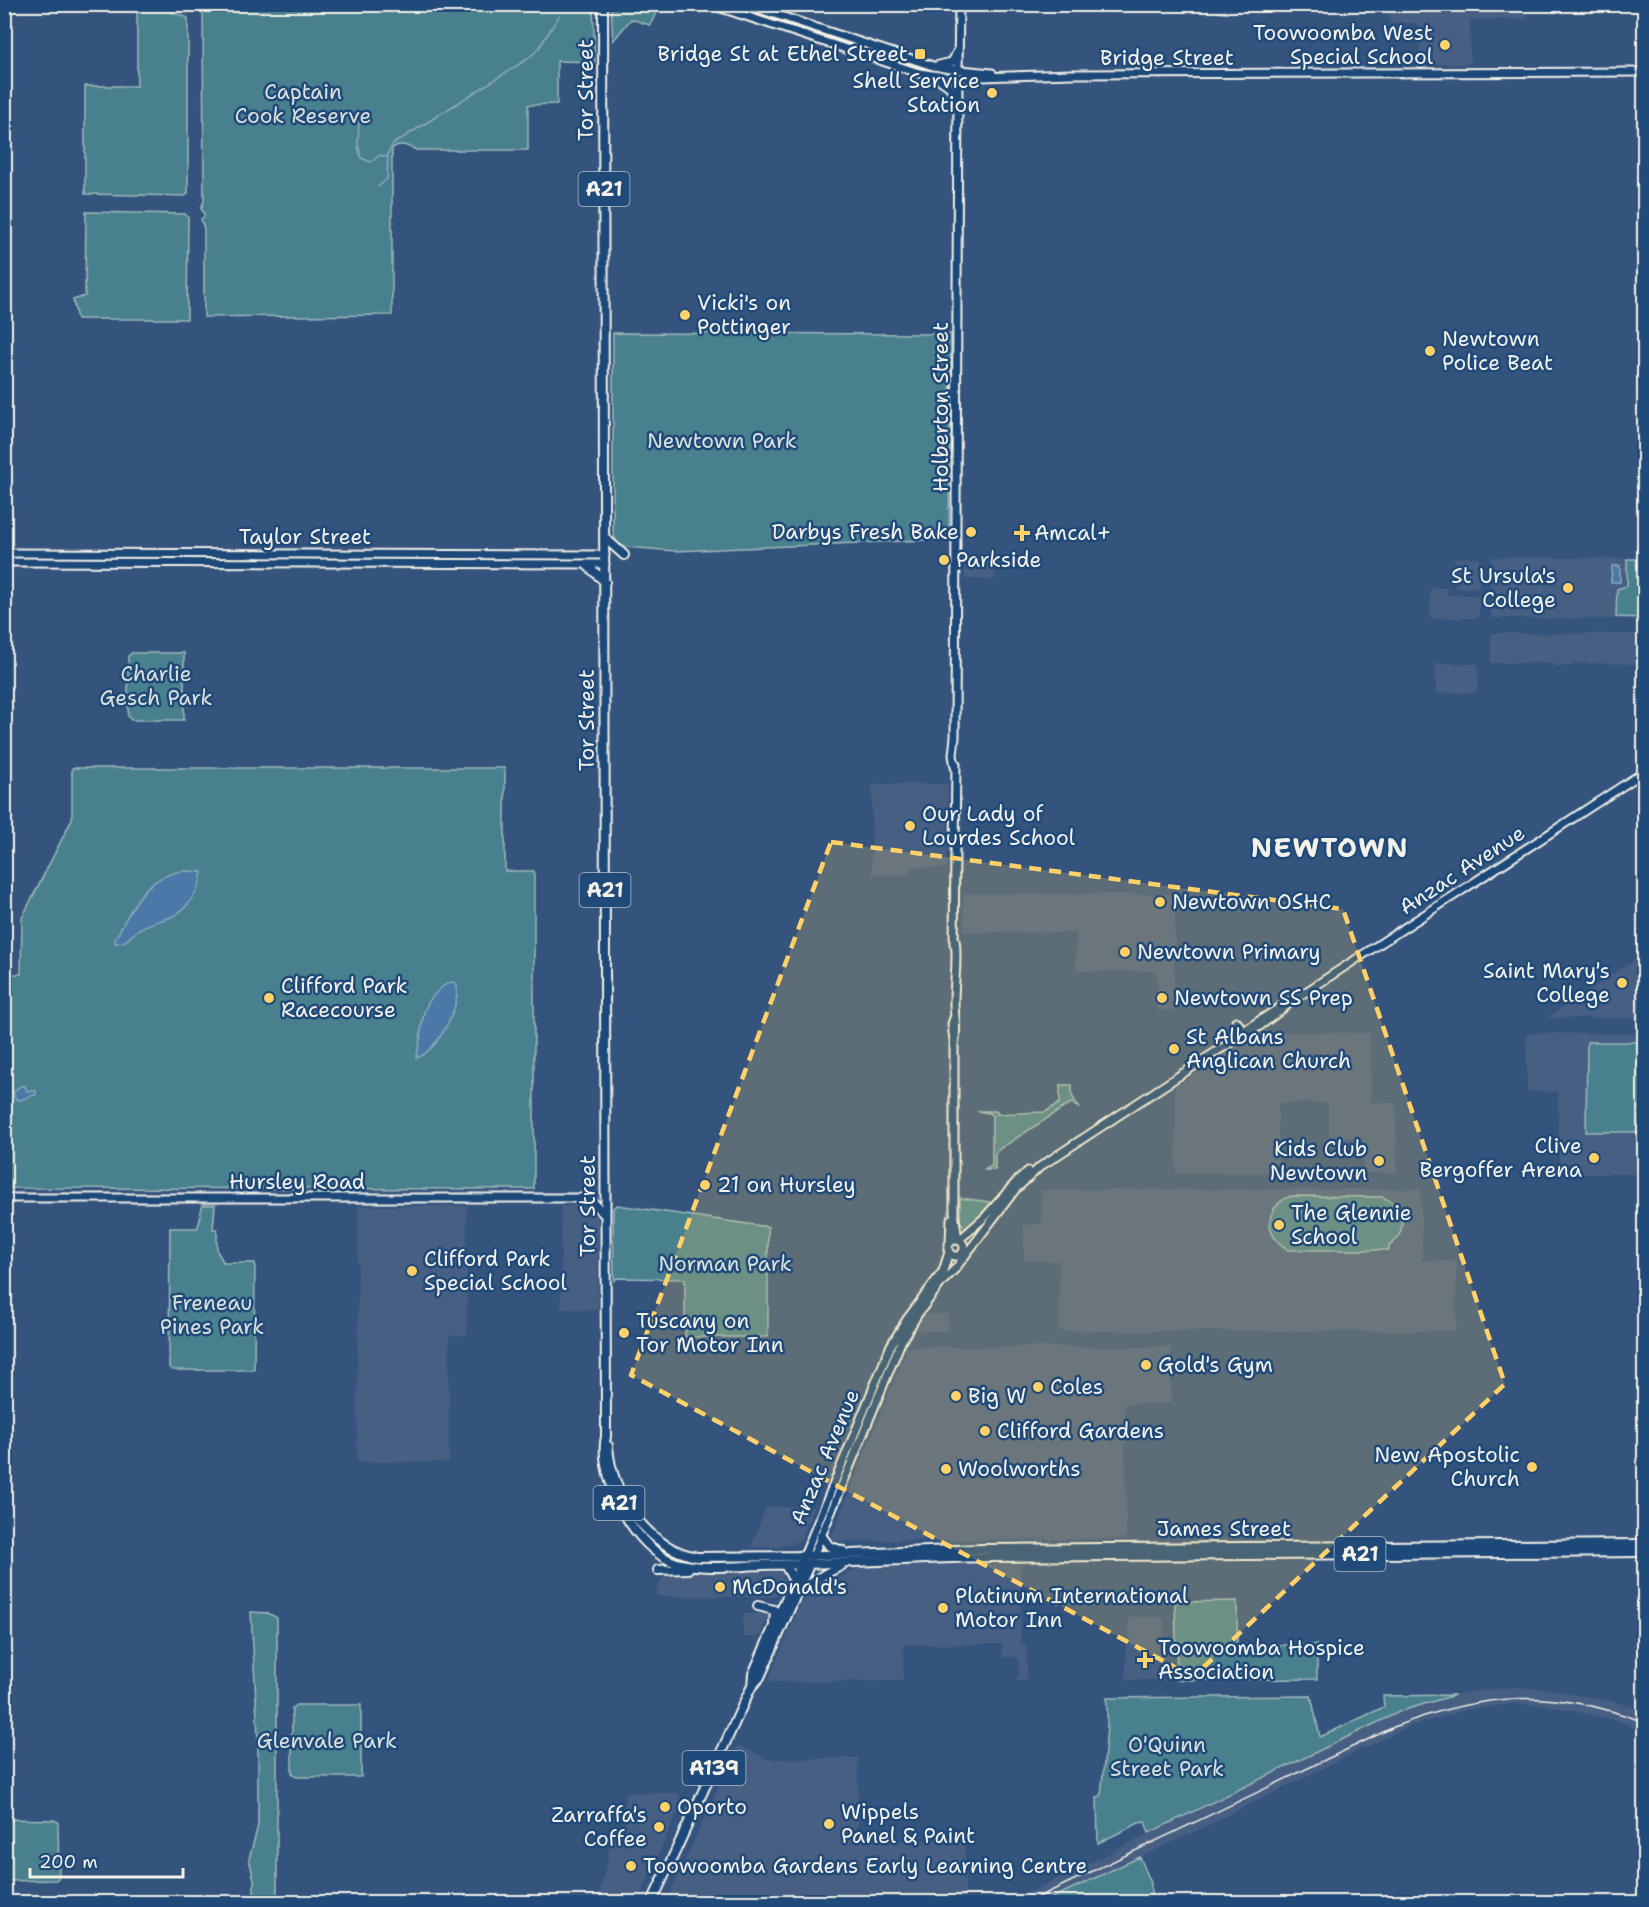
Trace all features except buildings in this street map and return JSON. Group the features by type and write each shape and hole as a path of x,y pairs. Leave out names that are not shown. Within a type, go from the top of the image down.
{"highway":[{"name":"Tor Street","path":"603,4 606,1436 612,1470 621,1494 648,1530 668,1547 697,1557 804,1556"},
{"path":"605,538 624,555"},
{"path":"586,564 605,582"},
{"path":"589,1198 605,1215"},
{"name":"Tor Street","path":"606,1436 604,1464 613,1493 644,1541 663,1557 677,1563 695,1566"},
{"path":"821,1535 829,1546 849,1553"},
{"name":"James Street","path":"804,1556 1060,1548 1644,1544"},
{"name":"James Street","path":"805,1565 913,1558 1644,1552"},
{"name":"Anzac Avenue","path":"652,1902 752,1686 760,1677 798,1592 805,1565 804,1556"},
{"name":"Anzac Avenue","path":"752,1686 753,1674 794,1581 813,1556"},
{"path":"798,1592 825,1574 848,1563"},
{"path":"785,1565 794,1581"},
{"name":"A21","path":"695,1566 805,1565"},
{"path":"658,1570 687,1569 695,1566"},
{"path":"758,1606 770,1608 775,1613 771,1635"}],"main road":[{"name":"Bridge Street","path":"709,4 934,76 958,74 1644,72"},
{"name":"Bridge Street","path":"744,4 958,74"},
{"name":"Holberton Street","path":"950,1242 954,1205 954,1044 951,1032 954,1018 954,970 957,958 953,755 956,737 959,4"},
{"path":"933,66 952,62 959,43"},
{"path":"934,76 949,86 959,101"},
{"name":"Taylor Street","path":"4,553 605,555"},
{"name":"Taylor Street","path":"4,562 605,564"},
{"name":"Anzac Avenue","path":"959,1240 972,1230 1020,1178 1217,1051 1260,1026 1298,998 1644,772"},
{"name":"Anzac Avenue","path":"1217,1051 1279,1006 1298,998"},
{"path":"1236,1021 1240,1026 1239,1034"},
{"name":"Anzac Avenue","path":"813,1556 901,1342 918,1314 979,1231 1026,1179 1049,1160"},
{"name":"Hursley Road","path":"4,1198 589,1198"},
{"name":"Holberton Street","path":"954,1205 961,1227 972,1230"},
{"name":"Holberton Street","path":"954,1205 959,1240"},
{"name":"Anzac Avenue","path":"943,1281 996,1213"},
{"path":"959,1240 963,1244 962,1252 955,1256 949,1252 950,1242 959,1240"},
{"name":"Anzac Avenue","path":"804,1556 891,1346 907,1319 943,1271 949,1252"}],"highlighted area":[{"path":"831,842 1343,909 1505,1384 1193,1677 631,1375"}],"shaded area":[{"path":"154,5 188,5 188,18"},
{"name":"Toowoomba West Special School","path":"1389,5 1527,5 1527,19 1470,20 1470,64 1419,64 1420,27 1415,23 1389,23"},
{"path":"968,555 995,555 995,580 965,579 965,558"},
{"name":"St Ursula's College","path":"1454,557 1479,558 1479,588 1455,588"},
{"name":"St Ursula's College","path":"1491,557 1644,559 1644,619 1491,618"},
{"path":"1612,566 1620,566 1620,582 1611,582"},
{"name":"St Ursula's College","path":"1430,588 1447,588 1447,595 1479,595 1479,618 1430,618"},
{"name":"St Ursula's College","path":"1491,633 1644,634 1644,664 1574,663 1573,666 1553,666 1552,663 1491,663"},
{"name":"St Ursula's College","path":"1436,663 1478,664 1478,690 1475,693 1436,693"},
{"name":"Our Lady of Lourdes School","path":"872,784 948,784 947,868 910,867 909,874 872,875"},
{"path":"186,871 202,872 196,892 183,910 143,927 126,940 115,943 134,905 149,886 171,874"},
{"name":"Newtown Primary","path":"963,894 1175,894 1174,1010 1157,1010 1157,971 1076,971 1076,933 964,932"},
{"name":"Saint Mary's College","path":"1644,954 1644,1018 1550,1018 1549,1016"},
{"path":"453,982 456,983 457,992 452,1014 432,1047 416,1058 426,1006 441,988"},
{"path":"1258,1032 1370,1033 1371,1102 1396,1103 1397,1173 1363,1173 1363,1138 1329,1138 1328,1103 1278,1103 1278,1173 1176,1173 1175,1087"},
{"name":"Saint Mary's College","path":"1530,1033 1644,1034 1644,1174 1559,1174 1558,1092 1527,1091 1526,1037"},
{"path":"20,1086 25,1086 27,1091 36,1091 36,1095 18,1100 14,1096 14,1091"},
{"name":"The Glennie School","path":"1421,1189 1422,1261 1456,1261 1456,1331 1059,1331 1059,1261 1024,1260 1024,1225 1042,1224 1041,1190"},
{"path":"588,1205 598,1219 598,1310 561,1309 561,1206"},
{"name":"Clifford Park Special School","path":"358,1206 467,1206 467,1335 449,1336 449,1462 357,1462"},
{"path":"927,1314 948,1314 947,1331 918,1331 916,1327"},
{"path":"911,1347 1171,1347 1171,1403 1125,1404 1126,1536 1122,1539 836,1541 831,1538 906,1350"},
{"path":"766,1507 814,1507 802,1538 795,1543 778,1547 751,1547"},
{"path":"1020,1564 1021,1644 1027,1644 1027,1681 1015,1681 1019,1675 1019,1661 1015,1657 1002,1657 1002,1644 904,1645 903,1681 771,1682 769,1679 804,1596 863,1566"},
{"name":"McDonald's","path":"672,1572 779,1572 784,1581 780,1592 774,1597 657,1596 656,1593 662,1579"},
{"path":"743,1614 768,1614 759,1637 743,1637"},
{"name":"Toowoomba Hospice Association","path":"1129,1617 1160,1617 1164,1620 1164,1677 1161,1680 1126,1680"},
{"path":"1513,1687 1546,1689 1626,1704 1644,1712 1644,1734 1620,1721 1545,1705 1511,1704 1466,1710 1407,1727 1190,1834 1043,1902 1009,1902 1401,1711 1462,1693"},
{"path":"738,1745 767,1759 858,1758 858,1840 965,1840 965,1902 666,1902"},
{"path":"625,1793 678,1793 682,1801 638,1902 598,1902 611,1842 625,1833"}],"green space":[{"path":"611,4 660,5 650,25 631,19 613,41"},
{"name":"Captain Cook Reserve","path":"137,5 154,5 188,18 188,193 185,196 85,194 85,86 137,86"},
{"name":"Captain Cook Reserve","path":"203,5 389,5 389,7 593,5 595,62 557,61 557,104 528,105 528,150 417,150 401,145 392,149 392,315 204,317 204,229 201,219 204,217 201,209 204,201"},
{"path":"86,212 185,214 188,217 187,319 77,319 73,300 85,296"},
{"name":"Newtown Park","path":"613,333 951,334 949,539 676,551 625,547 616,542 613,531"},
{"path":"1627,559 1644,559 1644,618 1616,617 1617,589 1627,586"},
{"name":"Charlie Gesch Park","path":"132,653 184,653 184,720 131,720 128,716 128,656"},
{"name":"Clifford Park Racecourse","path":"72,768 505,768 505,871 534,871 534,1189 5,1188 5,974 21,974 22,918 72,819"},
{"path":"1587,1042 1644,1042 1644,1132 1586,1132"},
{"path":"1060,1085 1072,1085 1072,1096 1080,1109 1071,1103 998,1150 995,1154 995,1170 984,1170 992,1166 992,1116 989,1113 977,1111 997,1111 997,1114 1045,1112 1060,1103"},
{"path":"1639,1146 1644,1146 1644,1173 1639,1173"},
{"path":"1291,1196 1382,1197 1396,1206 1400,1213 1402,1227 1400,1234 1389,1246 1389,1250 1288,1250 1275,1238 1270,1219 1275,1207"},
{"path":"960,1198 990,1202 992,1207 967,1229 960,1221"},
{"name":"Freneau Pines Park","path":"203,1205 215,1205 213,1229 217,1229 217,1251 224,1263 255,1263 254,1370 172,1370 169,1367 170,1228 197,1228"},
{"name":"Norman Park","path":"617,1205 768,1227 768,1337 685,1337 685,1279 617,1278 614,1281 613,1208"},
{"path":"1237,1601 1237,1645 1317,1645 1317,1679 1177,1680 1175,1602"},
{"path":"251,1612 268,1613 277,1618 277,1902 254,1902 254,1879 249,1859 258,1826 258,1735"},
{"name":"O'Quinn Street Park","path":"1455,1695 1401,1711 1149,1833 1145,1822 1139,1823 1098,1843 1097,1797 1101,1796 1107,1698 1311,1696 1320,1737 1384,1707 1383,1696"},
{"name":"Glenvale Park","path":"296,1705 361,1705 361,1777 296,1777 292,1773 292,1708"},
{"path":"5,1819 58,1822 59,1877 56,1880 5,1881"},
{"path":"1140,1857 1151,1883 1151,1902 1043,1902"}],"waterway":[{"path":"378,187 387,179 388,153 393,144 529,58 539,48 559,16"},
{"path":"359,119 358,145 361,158 371,162 380,155 387,157"}],"railway":[{"path":"1028,1902 1396,1726 1429,1715 1460,1706 1490,1701 1550,1699 1580,1703 1644,1722"}],"place":[{"name":"Toowoomba West Special School","path":"1445,45"},
{"name":"Bridge St at Ethel Street","path":"920,54"},
{"name":"Shell Service Station","path":"992,93"},
{"name":"Vicki's on Pottinger","path":"685,315"},
{"name":"Newtown Police Beat","path":"1430,351"},
{"name":"Darbys Fresh Bake","path":"971,532"},
{"name":"Amcal+","path":"1022,533"},
{"name":"Parkside","path":"944,560"},
{"name":"St Ursula's College","path":"1568,588"},
{"name":"Our Lady of Lourdes School","path":"910,826"},
{"name":"Newtown OSHC","path":"1160,902"},
{"name":"Newtown Primary","path":"1125,952"},
{"name":"Saint Mary's College","path":"1622,983"},
{"name":"Clifford Park Racecourse","path":"269,998"},
{"name":"Newtown SS Prep","path":"1162,998"},
{"name":"St Albans Anglican Church","path":"1174,1049"},
{"name":"Clive Bergoffer Arena","path":"1594,1158"},
{"name":"Kids Club Newtown","path":"1379,1161"},
{"name":"21 on Hursley","path":"705,1185"},
{"name":"The Glennie School","path":"1279,1225"},
{"name":"Clifford Park Special School","path":"412,1271"},
{"name":"Tuscany on Tor Motor Inn","path":"624,1333"},
{"name":"Gold's Gym","path":"1146,1365"},
{"name":"Coles","path":"1038,1387"},
{"name":"Big W","path":"956,1396"},
{"name":"Clifford Gardens","path":"985,1431"},
{"name":"New Apostolic Church","path":"1532,1467"},
{"name":"Woolworths","path":"946,1469"},
{"name":"McDonald's","path":"720,1587"},
{"name":"Platinum International Motor Inn","path":"943,1608"},
{"name":"Toowoomba Hospice Association","path":"1145,1660"},
{"name":"Oporto","path":"665,1807"},
{"name":"Wippels Panel & Paint","path":"829,1824"},
{"name":"Zarraffa's Coffee","path":"659,1827"},
{"name":"Toowoomba Gardens Early Learning Centre","path":"631,1866"}],"district":[{"name":"NEWTOWN","path":"1330,847"}]}
